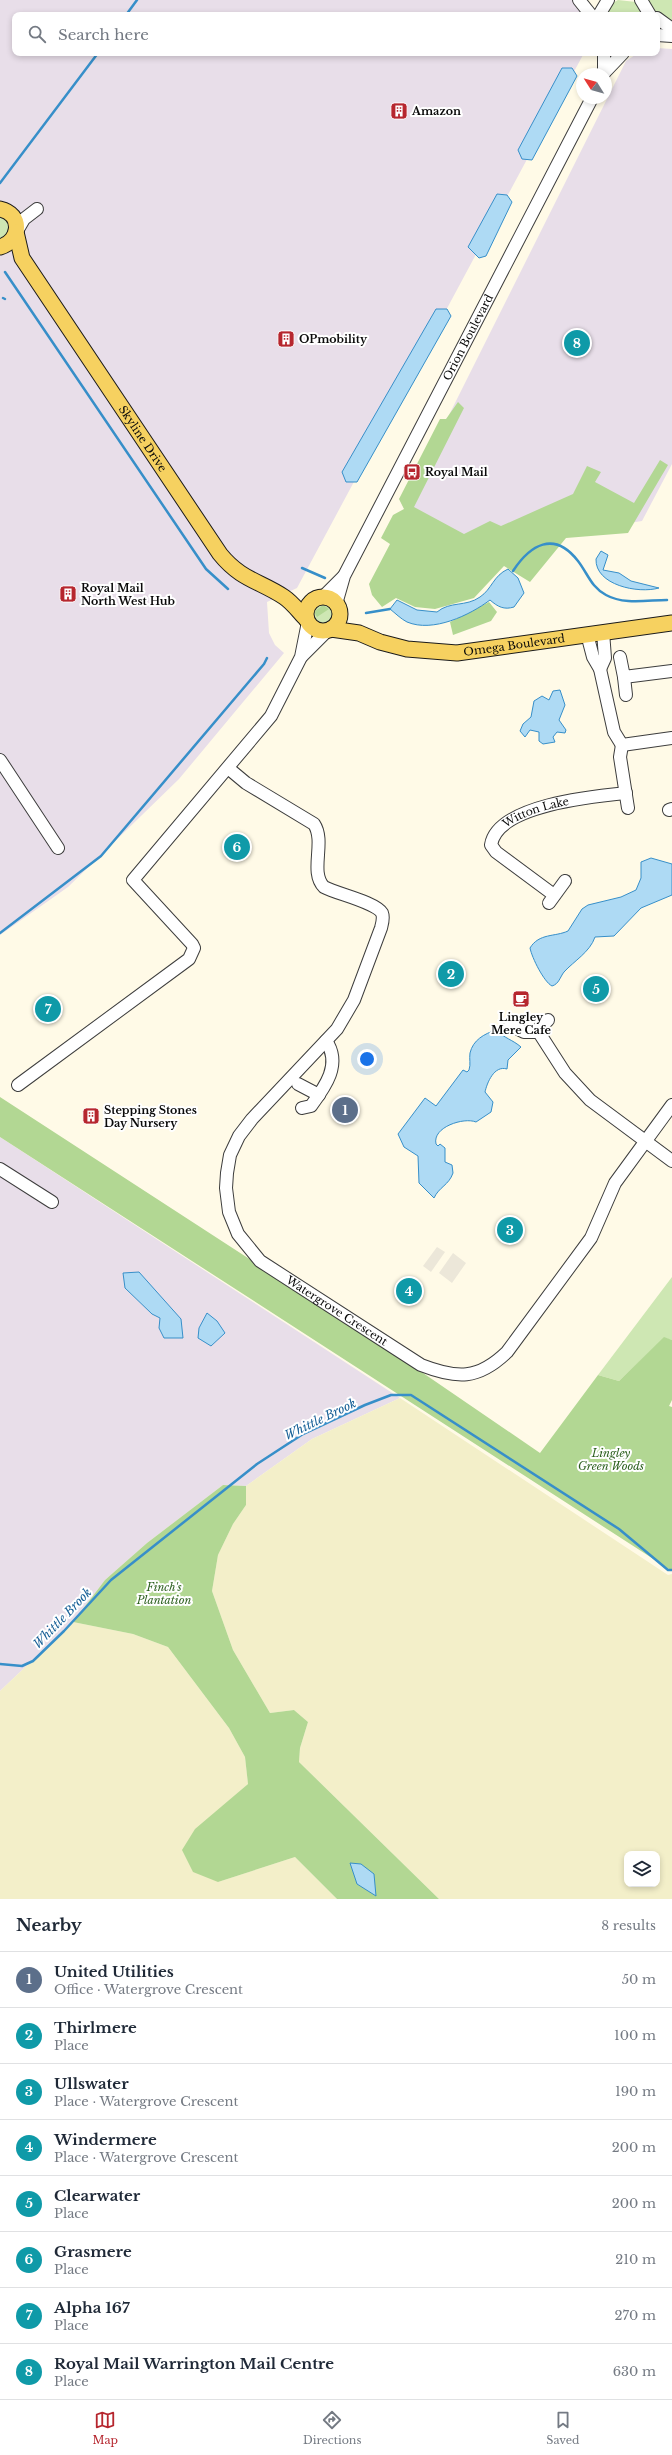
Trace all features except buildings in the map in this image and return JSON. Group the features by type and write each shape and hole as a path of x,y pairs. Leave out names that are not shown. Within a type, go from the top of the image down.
{"main road":[{"name":"Skyline Drive","path":"5,210 15,220 22,258 220,554 232,568 245,578 284,597 307,621"},
{"path":"0,247 12,241 17,232"},
{"name":"Skyline Drive","path":"0,247 22,258"},
{"name":"Skyline Drive","path":"284,597 318,598"},
{"path":"318,598 338,608 338,622 330,630 316,630 307,621 307,608 318,598"},
{"name":"Omega Boulevard","path":"338,608 359,633"},
{"name":"Omega Boulevard","path":"330,630 359,633 380,642 408,649 438,653 482,650 587,634 672,624"}],"street":[{"path":"579,0 589,12"},
{"path":"601,12 608,0"},
{"path":"641,0 650,12"},
{"path":"660,21 672,29"},
{"path":"660,35 672,36"},
{"path":"603,68 604,56"},
{"path":"609,68 620,56"},
{"name":"Orion Boulevard","path":"338,608 344,576 589,104"},
{"path":"5,210 21,213 36,209 24,219 17,232"},
{"name":"Orion Boulevard","path":"318,598 344,576"},
{"path":"18,1085 189,959 194,948 192,944 133,880 271,716 301,657 307,621"},
{"path":"301,657 330,630"},
{"path":"600,669 605,658 603,632"},
{"path":"587,634 593,657 600,669 614,732 622,745 620,756 628,808"},
{"path":"620,657 626,695"},
{"path":"624,677 672,671"},
{"path":"622,745 672,738"},
{"path":"0,760 58,848"},
{"name":"Watergrove Crescent","path":"228,768 246,784 314,824 318,835 319,877 321,884 328,889 378,910 382,914 383,921 353,1004 342,1023 245,1127 230,1155 226,1188 233,1224 249,1250 268,1268 416,1362 445,1375 466,1375 481,1371 494,1364 507,1352 591,1238 614,1183 672,1105"},
{"name":"Witton Lake","path":"565,881 551,899 496,852 491,845 493,839 506,825 537,808 568,799 626,793"},
{"path":"510,1025 524,1032 538,1031 548,1020"},
{"path":"538,1031 565,1072 590,1100 672,1162"},
{"path":"302,1108 311,1106 328,1084 332,1071 331,1049 326,1041"},
{"path":"298,1084 319,1095"},
{"path":"0,1169 52,1202"}],"shaded area":[{"path":"0,0 584,0 586,12 12,12 12,56 582,56 297,588 267,602 269,633 275,645 284,653 179,779 68,887 0,935"},
{"path":"660,48 672,49 672,464 642,521 472,548 403,514 408,497 604,104 612,104 612,89 626,61 634,56 660,56"},
{"path":"0,1137 400,1398 312,1439 246,1486 223,1485 147,1543 105,1580 73,1622 0,1691"},
{"path":"437,1247 445,1252 431,1272 423,1266"},
{"path":"453,1253 466,1263 452,1283 439,1273"},
{"path":"400,1398 668,1575 672,1574 672,1899 439,1899 299,1762 300,1748 308,1722 294,1710 270,1713 233,1650 212,1591 218,1555 233,1524 246,1505 246,1486 312,1439"},
{"path":"73,1622 133,1634 168,1647 229,1728 245,1757 248,1784 230,1800 218,1882 295,1857 337,1899 0,1899 0,1691"}],"green space":[{"path":"618,0 636,2 642,12 607,12 611,4"},
{"path":"641,0 672,0 672,24 660,15 660,12 656,12"},
{"path":"0,216 9,221 10,234 0,241"},
{"path":"458,402 464,408 414,507 464,534 490,521 501,526 573,494 587,466 601,472 595,482 634,503 660,460 668,465 628,533 566,538 530,582 504,566 474,598 435,609 415,607 396,598 382,607 372,595 369,584 390,544 381,538 393,515 404,509 399,499 440,419 446,419"},
{"path":"489,602 497,612 491,621 453,635 450,622"},
{"path":"323,604 331,607 334,615 331,623 323,626 315,623 312,615 315,607"},
{"path":"323,605 329,609 317,617 314,612"},
{"name":"Lingley Green Woods","path":"0,1097 385,1347 540,1453 598,1375 619,1381 664,1337 672,1340 672,1400 669,1406 672,1407 672,1571 0,1137"},
{"path":"672,1277 672,1340 664,1338 619,1381 598,1375"},
{"name":"Finch's Plantation","path":"223,1485 246,1486 246,1505 233,1524 218,1555 212,1591 233,1650 270,1713 294,1710 308,1722 300,1748 299,1762 439,1899 337,1899 295,1857 218,1882 193,1872 182,1850 195,1829 248,1784 245,1757 229,1728 168,1647 133,1634 73,1622 105,1580 147,1543"}],"water":[{"path":"562,68 572,68 576,74 576,78 532,160 522,159 518,150"},
{"path":"497,194 507,195 512,202 486,256 479,258 468,247"},
{"path":"436,309 447,309 451,316 357,482 346,482 342,472"},
{"path":"601,551 608,555 603,570 619,573 631,581 659,588 640,590 619,586 610,581 602,575 598,568 596,559"},
{"path":"508,569 518,578 524,593 514,607 501,607 490,600 482,606 451,621 428,625 417,625 407,622 390,609 397,600 417,610 437,612 447,606 475,600 484,594 499,575"},
{"path":"560,690 565,705 559,720 566,730 565,733 557,732 553,737 555,742 543,744 539,741 539,732 530,730 525,737 520,731 523,724 531,717 534,701 542,696 549,700 553,691"},
{"path":"651,858 672,864 672,895 641,908 614,936 595,937 589,947 564,972 556,984 552,986 549,984 545,980 533,958 530,948 534,943 548,936 568,931 582,909 588,905 621,897 636,890 641,878 641,862"},
{"path":"496,1030 521,1047 508,1060 507,1069 502,1068 495,1072 487,1084 485,1092 493,1102 491,1112 476,1122 464,1121 450,1125 444,1128 436,1138 436,1144 438,1146 440,1144 445,1148 445,1162 452,1165 453,1173 434,1198 419,1183 418,1156 404,1147 398,1134 425,1098 436,1106 463,1070 467,1072 469,1070 471,1048 476,1041 487,1033"},
{"path":"139,1272 181,1319 183,1338 164,1338 159,1328 160,1318 152,1314 125,1288 123,1273"},
{"path":"207,1313 217,1321 225,1333 211,1346 198,1338 199,1328"},
{"path":"350,1863 361,1864 374,1874 376,1896 357,1884"}],"waterway":[{"path":"128,12 137,0"},
{"path":"0,183 96,56"},
{"path":"5,272 206,569 228,589"},
{"path":"513,571 527,554 535,548 551,544 560,546 569,551 578,561 593,584 606,595 628,601 667,600"},
{"path":"302,568 325,578"},
{"path":"366,613 390,609"},
{"path":"0,933 101,856 264,664 267,658"},
{"name":"Whittle Brook","path":"0,1664 22,1666 33,1661 64,1631 111,1580 257,1464 303,1434 365,1405 391,1395 411,1395 619,1529 668,1570 672,1570"}],"place":[{"name":"Amazon","path":"399,111"},
{"name":"OPmobility","path":"286,339"},
{"name":"Royal Mail Warrington Mail Centre","path":"577,343"},
{"name":"Royal Mail","path":"412,472"},
{"name":"Royal Mail North West Hub","path":"68,594"},
{"name":"Grasmere","path":"237,847"},
{"name":"Thirlmere","path":"451,974"},
{"name":"Clearwater","path":"596,989"},
{"name":"Lingley Mere Cafe","path":"521,999"},
{"name":"Alpha 167","path":"48,1009"},
{"name":"United Utilities","path":"345,1110"},
{"name":"Stepping Stones Day Nursery","path":"91,1116"},
{"name":"Ullswater","path":"510,1230"},
{"name":"Windermere","path":"409,1291"}]}
